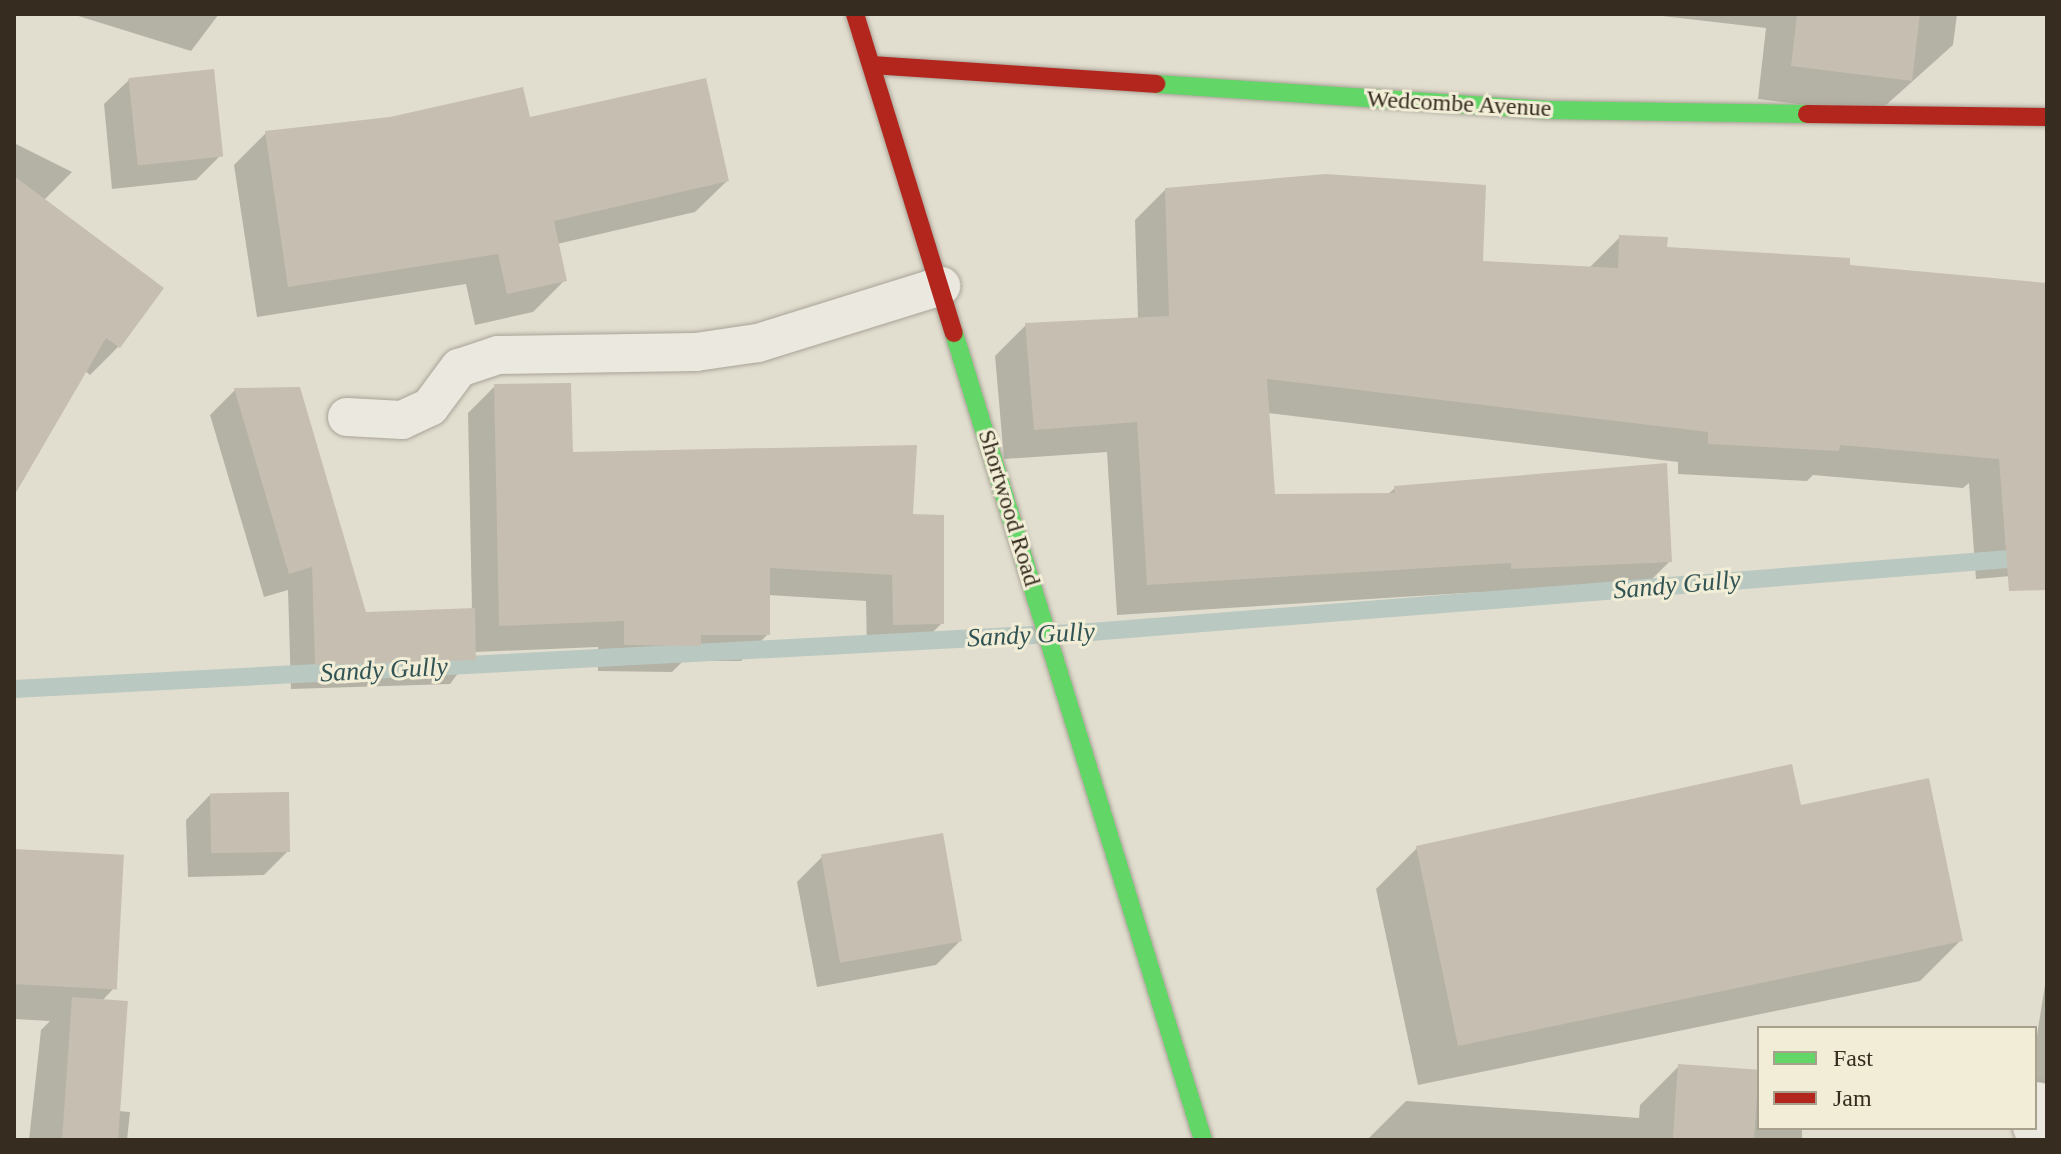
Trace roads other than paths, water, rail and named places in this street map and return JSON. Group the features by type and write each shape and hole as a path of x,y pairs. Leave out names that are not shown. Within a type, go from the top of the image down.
{"main road":[{"name":"Shortwood Road","path":"855,14 1203,1140"},
{"name":"Wedcombe Avenue","path":"873,65 1548,110 2047,117"}],"lane":[{"path":"347,417 402,420 430,407 459,368 498,355 696,352 758,343 941,286"}],"waterway":[{"name":"Sandy Gully","path":"14,689 1091,632 2047,556"}]}
